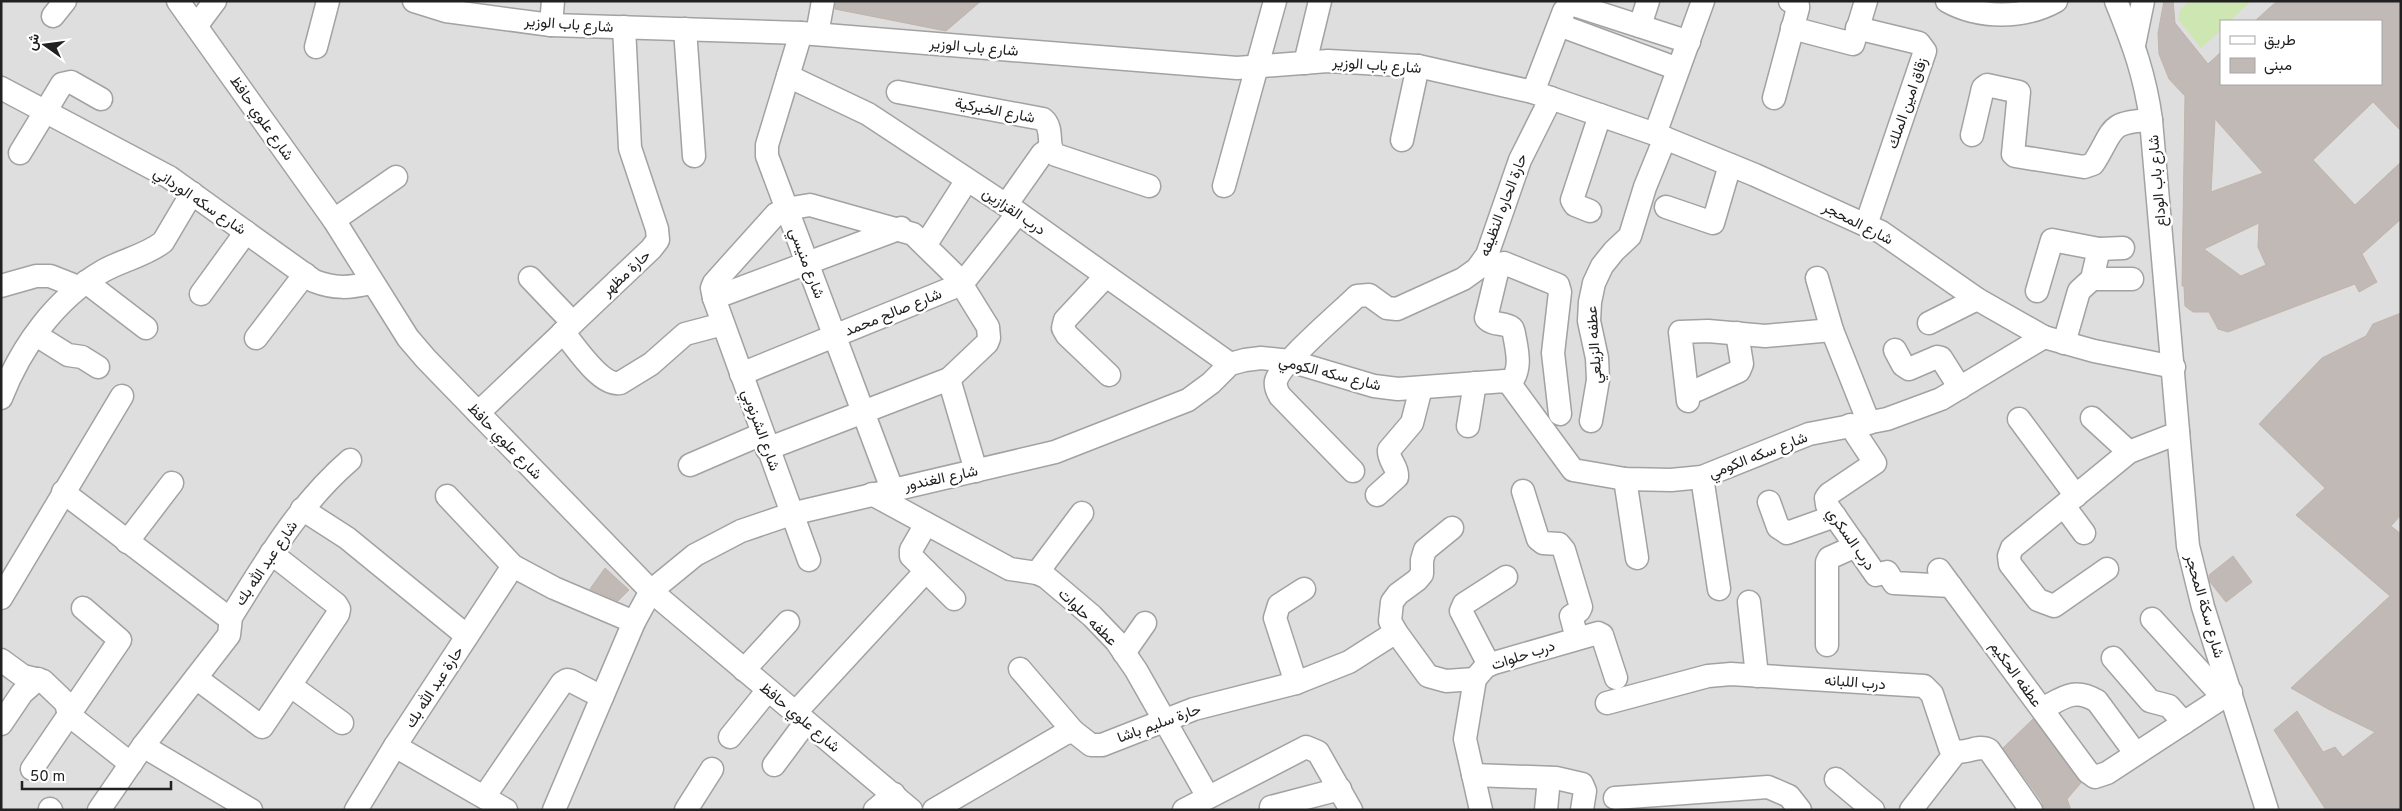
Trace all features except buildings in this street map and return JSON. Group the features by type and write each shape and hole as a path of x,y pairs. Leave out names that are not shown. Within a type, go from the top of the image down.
{"street":[{"name":"شارع علوي حافظ","path":"178,1 197,25 334,220 371,283 408,338 651,591 911,810"},
{"path":"197,25 215,1"},
{"path":"316,47 328,1"},
{"name":"شارع باب الوزير","path":"414,1 446,12 551,25 809,34 1257,68 1328,61 1418,66 1542,95"},
{"path":"551,25 553,1"},
{"name":"شارع منيسي","path":"823,1 788,76 767,145 767,156 863,412 882,492"},
{"path":"1224,186 1275,1"},
{"path":"1305,63 1320,1"},
{"path":"1640,26 1648,1"},
{"name":"عطفه الزيلعي","path":"1592,422 1598,380 1589,321 1594,283 1602,266 1630,236 1678,69 1703,1"},
{"path":"1774,98 1798,6 1790,1"},
{"path":"1792,28 1853,44 1866,1"},
{"path":"1948,1 1971,11 1988,14 2004,14 2048,3"},
{"name":"شارع باب الوداع","path":"2116,1 2134,45 2146,82 2174,367"},
{"path":"2134,45 2143,1"},
{"path":"1542,95 1559,25 1568,2 1689,42"},
{"path":"1559,25 1678,69"},
{"name":"حارة مظهر","path":"478,413 655,245 658,240 657,229 630,148 624,27"},
{"name":"زقاق امين الملك","path":"1857,28 1919,43 1925,51 1866,225"},
{"path":"685,29 694,156"},
{"path":"1402,140 1418,66"},
{"name":"درب القزازين","path":"788,76 868,114 1012,209 1230,364"},
{"path":"20,153 58,87 71,82 101,99"},
{"path":"1972,135 1984,88 1987,85 2019,92 2014,156 2084,167 2093,164 2112,130 2118,125 2128,121 2151,120"},
{"name":"شارع سكه الورداني","path":"1,88 169,177 305,274 329,287 346,288 371,283"},
{"name":"شارع الخبركية","path":"898,92 1043,119 1050,128 1050,148"},
{"name":"شارع المحجر","path":"1542,95 1660,136 1866,225 1907,249 1941,276 1977,299 2054,340 2094,351 2174,367"},
{"name":"حارة الحاره النظيفه","path":"1290,361 1357,296 1369,295 1387,308 1397,309 1463,279 1477,269 1487,255 1542,95"},
{"path":"1590,211 1574,205 1572,200 1600,115"},
{"path":"1050,148 1056,155 1149,186"},
{"name":"شارع صالح محمد","path":"741,374 962,284 1012,209 1042,154 1050,148"},
{"path":"1666,208 1713,223 1730,165"},
{"path":"334,220 396,177"},
{"path":"926,244 968,180"},
{"path":"1,398 6,371 36,335 56,306 82,284 162,242 192,193"},
{"path":"690,465 863,412 949,379 984,348 989,338 988,327 962,284 947,265 914,234 901,228 810,205 786,209 776,214 717,278 712,288 714,298 901,228"},
{"path":"202,294 246,232"},
{"path":"2037,291 2052,240 2099,249 2123,248"},
{"path":"2054,340 2079,291 2092,279 2099,249"},
{"path":"1510,384 1515,377 1519,359 1514,330 1510,327 1489,322 1486,318 1499,264 1504,262 1558,285 1560,292 1553,353 1560,414"},
{"path":"256,338 305,274"},
{"path":"1,286 36,276 50,276 82,284 146,328"},
{"path":"1106,276 1064,320 1063,328 1066,336 1109,374"},
{"path":"530,278 568,328 599,375 608,382 620,383 651,364 685,334 723,324"},
{"path":"1817,278 1860,424"},
{"path":"2092,279 2132,279"},
{"name":"شارع الشرنوبي","path":"714,298 809,560"},
{"path":"1929,323 1977,299"},
{"path":"1737,333 1742,364 1738,371 1692,395 1680,333 1708,331 1737,333 1765,336 1832,330"},
{"path":"36,335 68,355 82,357 98,367"},
{"name":"شارع سكه الكومي","path":"1230,364 1261,358 1290,361 1374,386 1398,389 1497,380 1510,384 1573,470 1625,479 1671,480 1702,477 1809,434 1910,412 1941,399 2054,340"},
{"path":"1895,350 1903,365 1909,369 1937,357 1941,358 1960,388"},
{"path":"1290,361 1276,380 1276,390 1352,471"},
{"name":"شارع الغندور","path":"651,591 695,555 741,531 791,514 1055,452 1188,400 1211,383 1230,364"},
{"name":"شارع سكة المحجر","path":"2174,367 2183,515 2189,554 2227,695 2266,809"},
{"path":"949,379 976,471"},
{"path":"1468,426 1474,383"},
{"path":"1377,495 1397,477 1397,468 1390,458 1390,450 1412,424 1421,388"},
{"path":"1,598 122,396"},
{"path":"2092,418 2129,452"},
{"path":"2019,419 2070,501 2084,534"},
{"name":"درب السكري","path":"1860,424 1875,463 1829,494 1827,505 1876,575 1888,573 1894,583 1945,578"},
{"path":"2107,569 2054,606 2038,600 2010,564 2009,556 2012,548 2129,452 2178,433"},
{"name":"شارع عبد الله بك","path":"99,810 144,746 229,635 230,619 271,553 302,509 328,479 350,460"},
{"path":"1702,477 1719,589"},
{"path":"1625,479 1637,558"},
{"path":"127,542 172,483"},
{"path":"63,492 230,619"},
{"path":"882,492 926,524 1010,570 1037,573 1082,513"},
{"path":"1523,492 1538,539 1542,543 1559,544 1564,550 1581,607 1571,616 1577,638"},
{"path":"447,496 513,566 554,588 634,622"},
{"path":"1769,502 1778,527 1787,533 1835,516"},
{"path":"302,509 346,538 468,636"},
{"path":"926,524 910,553 912,559 954,599"},
{"path":"1452,528 1425,550 1420,577 1398,594 1392,602 1390,611 1390,621 1396,632 1428,676 1446,681 1482,672 1461,611 1464,604 1506,578"},
{"path":"1827,645 1827,562 1829,558 1856,546"},
{"path":"196,678 262,727 338,614 339,609 271,553"},
{"name":"حارة عبد الله بك","path":"356,810 395,746 513,566"},
{"path":"774,765 801,717 926,571"},
{"name":"عطفه حلوات","path":"1037,573 1046,577 1092,616 1124,653 1208,797"},
{"name":"عطفه الحكيم","path":"1945,578 2088,772 2095,776 2104,775 2136,754"},
{"path":"1296,683 1275,618 1279,605 1304,589"},
{"path":"554,810 634,622 651,591"},
{"path":"1749,602 1757,676"},
{"path":"32,769 120,640 83,608"},
{"path":"2042,709 2071,694 2089,696 2097,701 2136,754 2227,695 2152,619"},
{"path":"744,670 788,622"},
{"path":"1124,653 1145,623"},
{"name":"حارة سليم باشا","path":"1073,731 1096,746 1194,709 1296,683 1348,662 1396,632"},
{"name":"درب حلوات","path":"1481,810 1465,739 1482,672 1596,633 1602,635 1616,678"},
{"path":"2113,658 2150,701 2169,706 2184,723"},
{"path":"1,660 23,676 38,679 62,698 69,715 131,764"},
{"path":"934,810 1064,734 1073,731 1020,669"},
{"name":"درب اللبانه","path":"1607,703 1708,676 1757,676 1924,686 1930,691 1950,748 1956,752"},
{"path":"1,724 22,694 38,679"},
{"path":"484,797 562,683 567,680 571,681 602,696"},
{"path":"291,686 342,723"},
{"path":"730,737 768,690"},
{"path":"144,746 251,810"},
{"path":"395,746 506,810"},
{"path":"1184,810 1306,747 1318,752 1351,810"},
{"path":"1911,810 1956,752 1981,747 1989,750 2031,810"},
{"path":"686,810 712,769"},
{"path":"1473,775 1549,778 1582,784 1585,791 1582,810"},
{"path":"1546,810 1549,778"},
{"path":"1836,779 1872,810"},
{"path":"1615,798 1768,787 1790,796 1800,810"},
{"path":"1271,807 1340,789"},
{"path":"874,810 894,794"}],"shaded area":[{"path":"1,1 2401,1 2401,810 1,810"}],"green space":[{"path":"2190,1 2251,1 2231,20 2220,20 2220,31 2201,48 2178,19 2180,10"}]}
